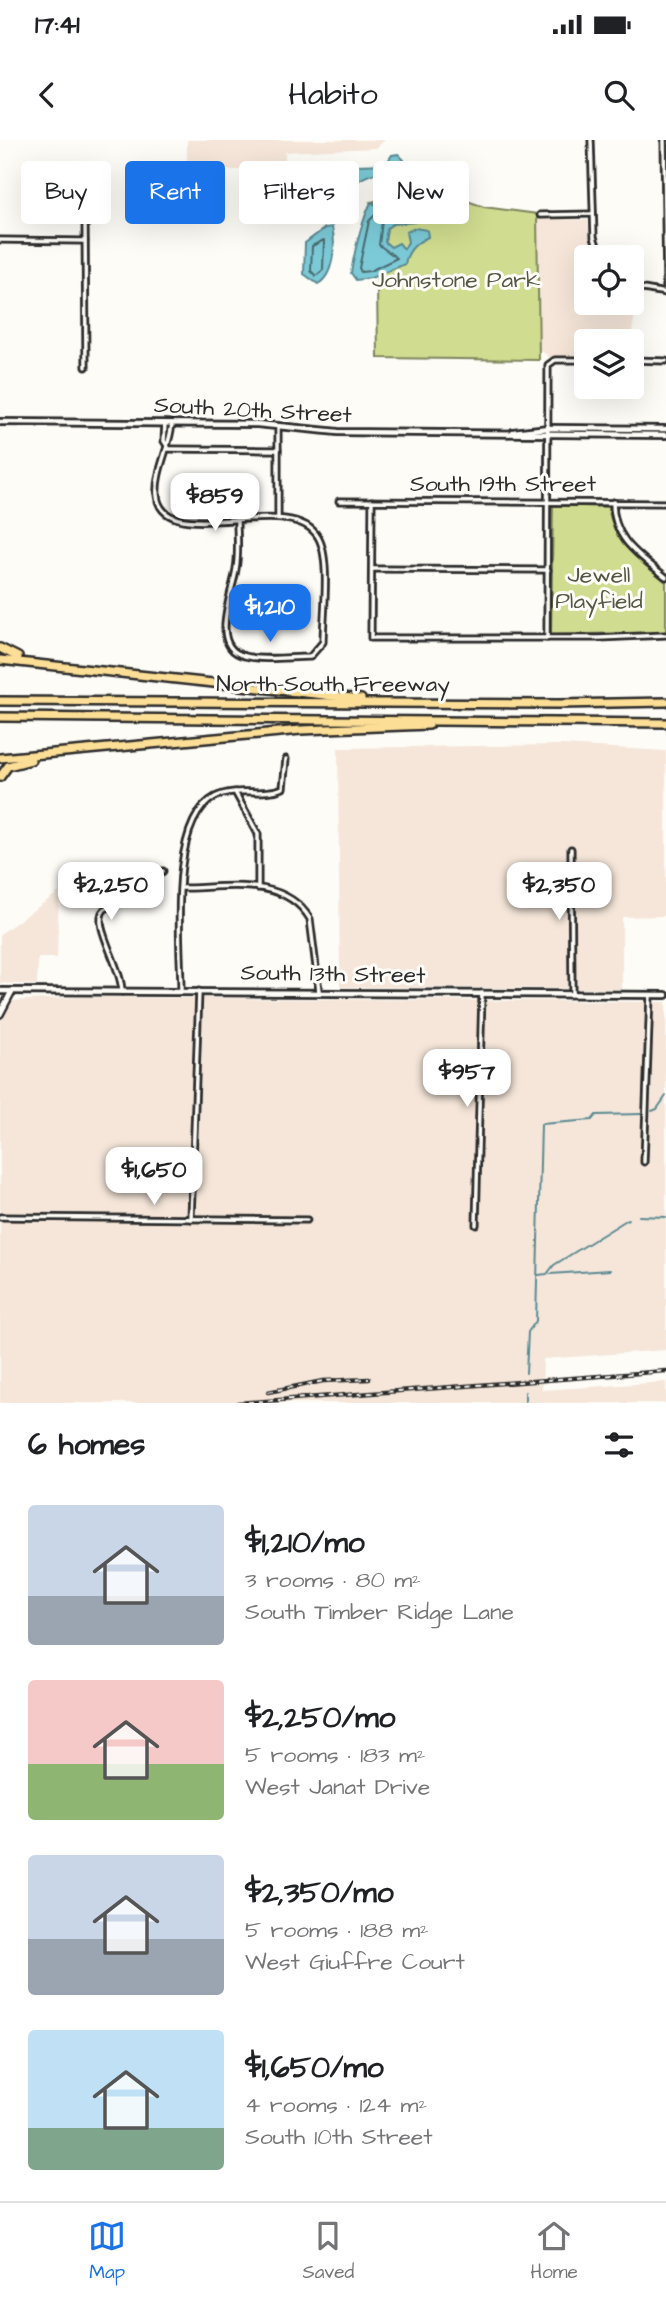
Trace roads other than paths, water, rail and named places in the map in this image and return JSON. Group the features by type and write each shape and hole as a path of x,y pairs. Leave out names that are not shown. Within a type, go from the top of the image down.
{"highway":[{"path":"0,648 10,656 47,664"},
{"path":"0,660 411,704"},
{"name":"North-South Freeway","path":"0,701 411,704 664,701"},
{"name":"North-South Freeway","path":"0,717 666,723"},
{"path":"0,758 301,730 430,725 461,721"},
{"path":"0,777 8,766 16,762 71,752"}],"main road":[{"path":"0,1014 12,991"}],"street":[{"path":"591,140 594,237 597,245"},
{"path":"644,288 666,291 664,140"},
{"path":"540,215 593,214"},
{"path":"85,224 86,367"},
{"path":"0,240 85,241"},
{"path":"644,360 666,361"},
{"path":"547,638 549,362 574,361"},
{"name":"South 20th Street","path":"0,422 172,423 338,432 505,433 666,429"},
{"path":"165,423 164,441 168,448"},
{"path":"172,423 158,483 157,497 162,510 173,518 189,521 278,518 300,521 312,528 324,555 323,642 310,657 244,656 234,651 226,638 224,624 236,569 237,521"},
{"path":"278,427 278,518"},
{"name":"South 20th Street","path":"549,431 666,435"},
{"path":"168,448 278,450"},
{"name":"South 19th Street","path":"339,501 666,503"},
{"path":"372,501 371,638 666,635"},
{"path":"613,502 614,522 620,536 666,577"},
{"path":"372,569 548,570"},
{"path":"181,991 182,853 189,832 209,800 235,792 281,790 286,780 286,759"},
{"path":"235,792 259,838 258,888"},
{"path":"571,849 572,994"},
{"path":"122,992 118,967 100,930 100,917 105,909 138,891 163,871"},
{"path":"181,888 276,889 287,894 304,909 310,919 312,958 319,991"},
{"name":"South 13th Street","path":"0,991 666,995"},
{"path":"191,1219 199,991"},
{"path":"476,1225 482,993"},
{"path":"644,1162 650,995"},
{"path":"0,1217 307,1220"}],"water":[{"path":"398,154 404,161 388,161 392,155"},
{"path":"373,164 373,174 359,181 359,165"},
{"path":"371,202 373,224 393,224 387,228 385,242 391,247 399,243 404,249 408,242 406,232 415,228 427,230 428,237 413,248 405,264 371,278 356,280 351,273 361,228"},
{"path":"332,227 334,242 331,266 328,274 318,284 304,274 305,243 325,228"}],"waterway":[{"path":"652,1111 657,1109 666,1096"},
{"path":"526,1373 528,1332 536,1321 541,1124 592,1120 596,1115 642,1114"},
{"path":"639,1216 666,1217"},
{"path":"538,1275 547,1274 554,1265 628,1219"},
{"path":"550,1274 610,1270"},
{"path":"525,1392 525,1403"}],"railway":[{"path":"238,1403 666,1371"},
{"path":"268,1392 323,1381 369,1379"}],"park label":[{"name":"Johnstone Park","path":"456,280"},
{"name":"Jewell Playfield","path":"599,588"}]}
